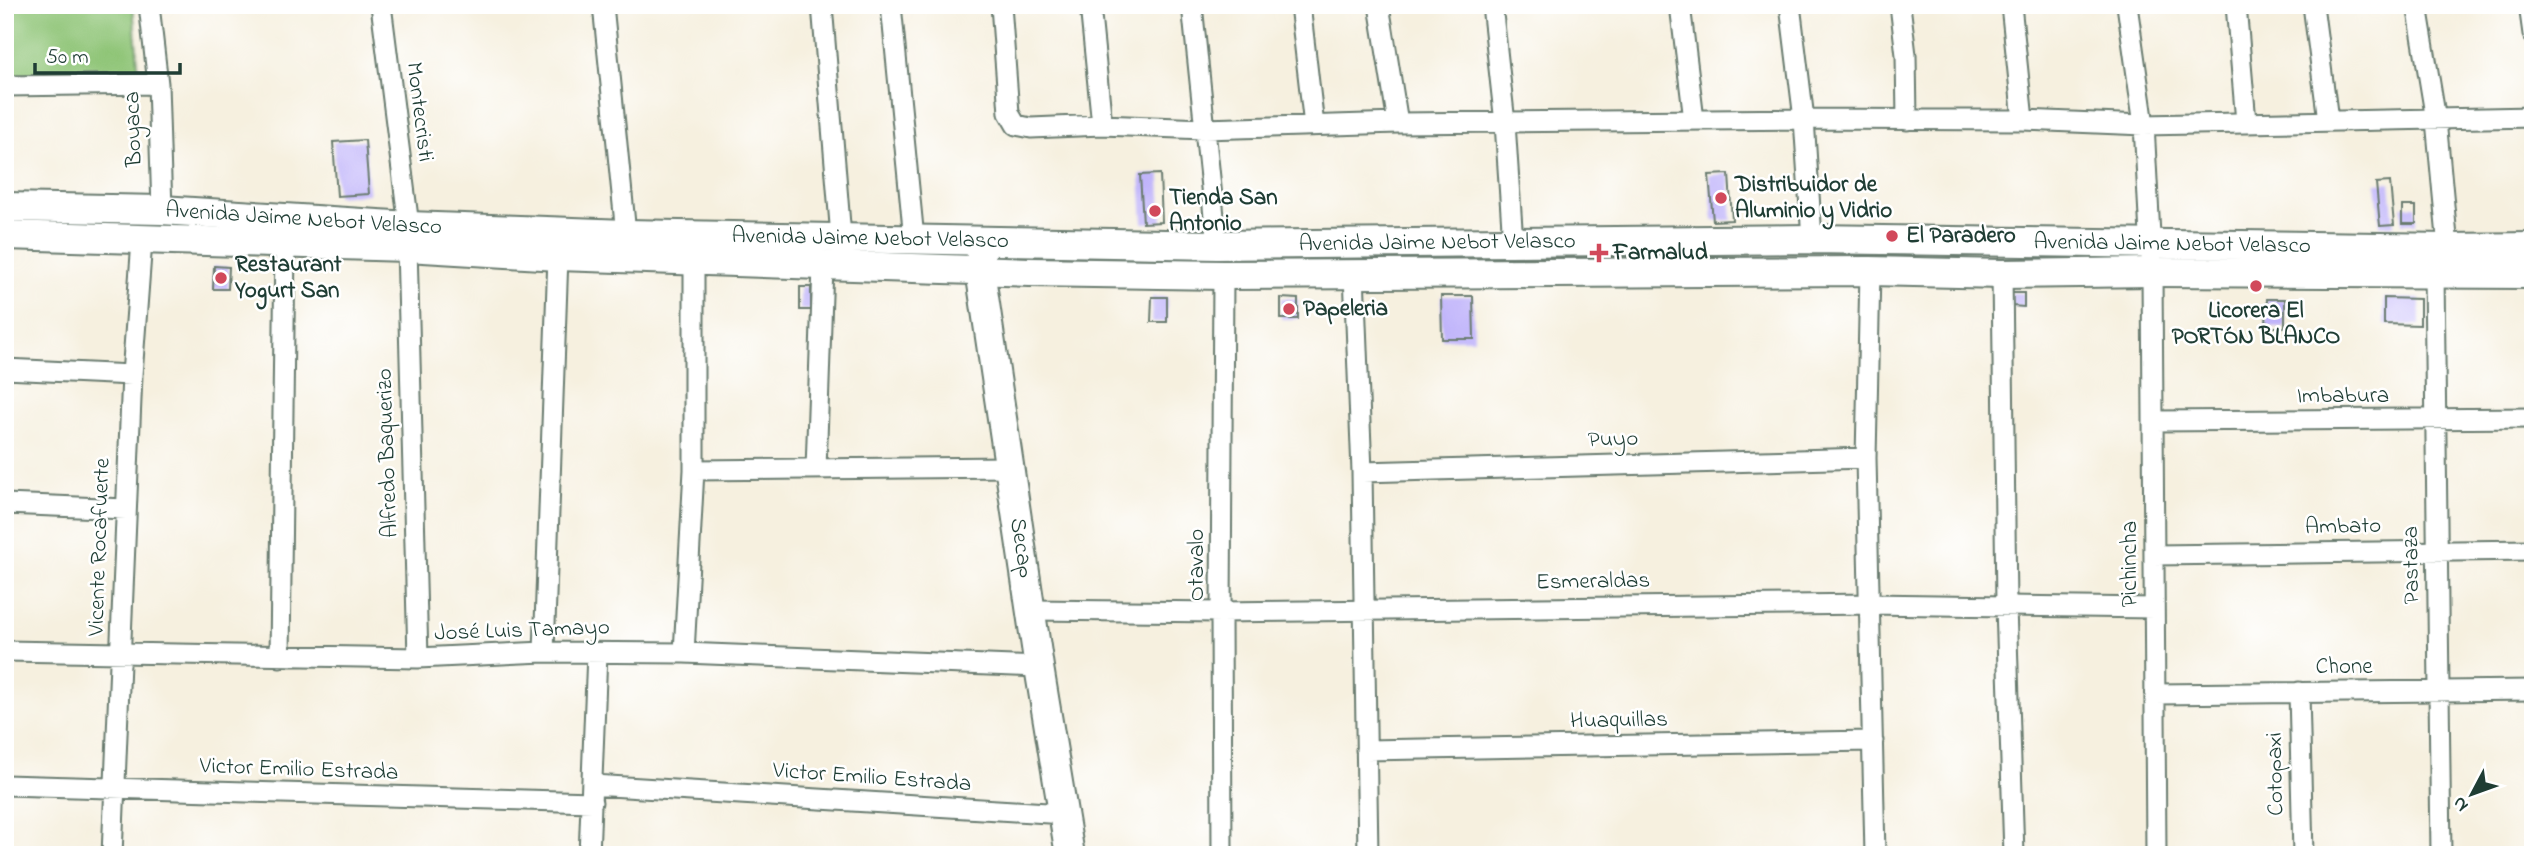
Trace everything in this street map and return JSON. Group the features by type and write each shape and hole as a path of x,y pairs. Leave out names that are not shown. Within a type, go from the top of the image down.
{"main road":[{"name":"Avenida Jaime Nebot Velasco","path":"5,207 162,210 408,236 558,256 823,266 1223,275 1870,271 2002,274 2533,274"},
{"name":"Avenida Jaime Nebot Velasco","path":"5,235 285,244 408,236 626,234 1217,245 1812,239 2533,247"},
{"path":"855,238 869,266"},
{"name":"Secap","path":"981,240 980,270 1070,855"}],"street":[{"name":"Boyaca","path":"149,5 158,84 162,210"},
{"name":"Montecristi","path":"381,5 408,236"},
{"path":"603,5 626,234"},
{"path":"822,5 855,238"},
{"path":"891,5 914,240"},
{"path":"1001,5 1009,113 1016,125 1031,128 1102,125 1204,129 1398,123 1804,119 2023,120 2144,125 2533,117"},
{"path":"1090,5 1102,125"},
{"path":"1192,5 1217,245"},
{"path":"1300,5 1314,126"},
{"path":"1379,5 1398,123"},
{"path":"1492,5 1505,122 1513,243"},
{"path":"1680,5 1694,120"},
{"path":"1790,5 1804,119 1812,239"},
{"path":"1900,5 1906,55 1907,120"},
{"path":"2011,5 2023,120"},
{"name":"Pichincha","path":"2127,5 2144,125 2152,272 2156,855"},
{"path":"2236,5 2246,122"},
{"path":"2313,5 2328,120"},
{"path":"2417,5 2436,120 2448,248"},
{"path":"2529,5 2533,34"},
{"path":"5,86 158,84"},
{"name":"Alfredo Baquerizo","path":"408,236 418,659"},
{"name":"Vicente Rocafuerte","path":"112,855 132,375 142,241"},
{"path":"280,657 285,244"},
{"path":"544,652 558,256"},
{"path":"684,653 694,470 694,261"},
{"path":"816,469 823,266"},
{"path":"1870,271 1866,458 1875,855"},
{"path":"1354,274 1362,472 1368,855"},
{"path":"2002,274 2006,606 2014,855"},
{"name":"Pastaza","path":"2434,274 2441,855"},
{"name":"Otavalo","path":"1222,855 1223,275"},
{"path":"5,369 132,375"},
{"name":"Imbabura","path":"2154,421 2435,421 2533,418"},
{"name":"Puyo","path":"1362,472 1866,458"},
{"path":"694,470 1010,467"},
{"path":"5,505 127,509"},
{"name":"Ambato","path":"2154,555 2533,550"},
{"name":"Esmeraldas","path":"1031,610 1221,612 1869,604 2154,608"},
{"name":"José Luis Tamayo","path":"5,651 418,659 544,652 684,653 1039,667"},
{"path":"589,855 597,653"},
{"name":"Chone","path":"2156,694 2533,690"},
{"name":"Cotopaxi","path":"2299,692 2303,855"},
{"name":"Huaquillas","path":"1366,750 1873,741"},
{"name":"Victor Emilio Estrada","path":"5,785 115,789 593,794 1064,814"}],"green space":[{"path":"5,5 133,5 139,75 5,76"}],"building":[{"path":"365,140 369,194 337,196 333,142"},
{"path":"1160,174 1162,222 1143,223 1140,175"},
{"name":"Distribuidor de Aluminio y Vidrio","path":"1729,174 1732,220 1713,221 1709,175"},
{"path":"2390,182 2394,225 2380,226 2376,183"},
{"path":"2402,206 2416,206 2416,224 2402,224"},
{"name":"Restaurant Yogurt San","path":"214,266 229,267 228,289 213,289"},
{"path":"800,287 811,287 811,310 800,310"},
{"path":"2011,293 2024,293 2024,307 2012,306"},
{"path":"1441,296 1473,296 1474,339 1442,339"},
{"path":"1152,297 1167,297 1167,322 1151,322"},
{"name":"Papeleria","path":"1281,298 1298,299 1298,319 1281,319"},
{"path":"2384,298 2420,299 2420,325 2384,324"},
{"path":"2267,299 2285,299 2285,327 2266,327"}],"place":[{"name":"Distribuidor de Aluminio y Vidrio","path":"1721,198"},
{"name":"Tienda San Antonio","path":"1155,211"},
{"name":"El Paradero","path":"1892,236"},
{"name":"Farmalud","path":"1599,253"},
{"name":"Restaurant Yogurt San","path":"221,278"},
{"name":"Licorera El PORTÓN BLANCO","path":"2256,286"},
{"name":"Papeleria","path":"1289,309"}]}
